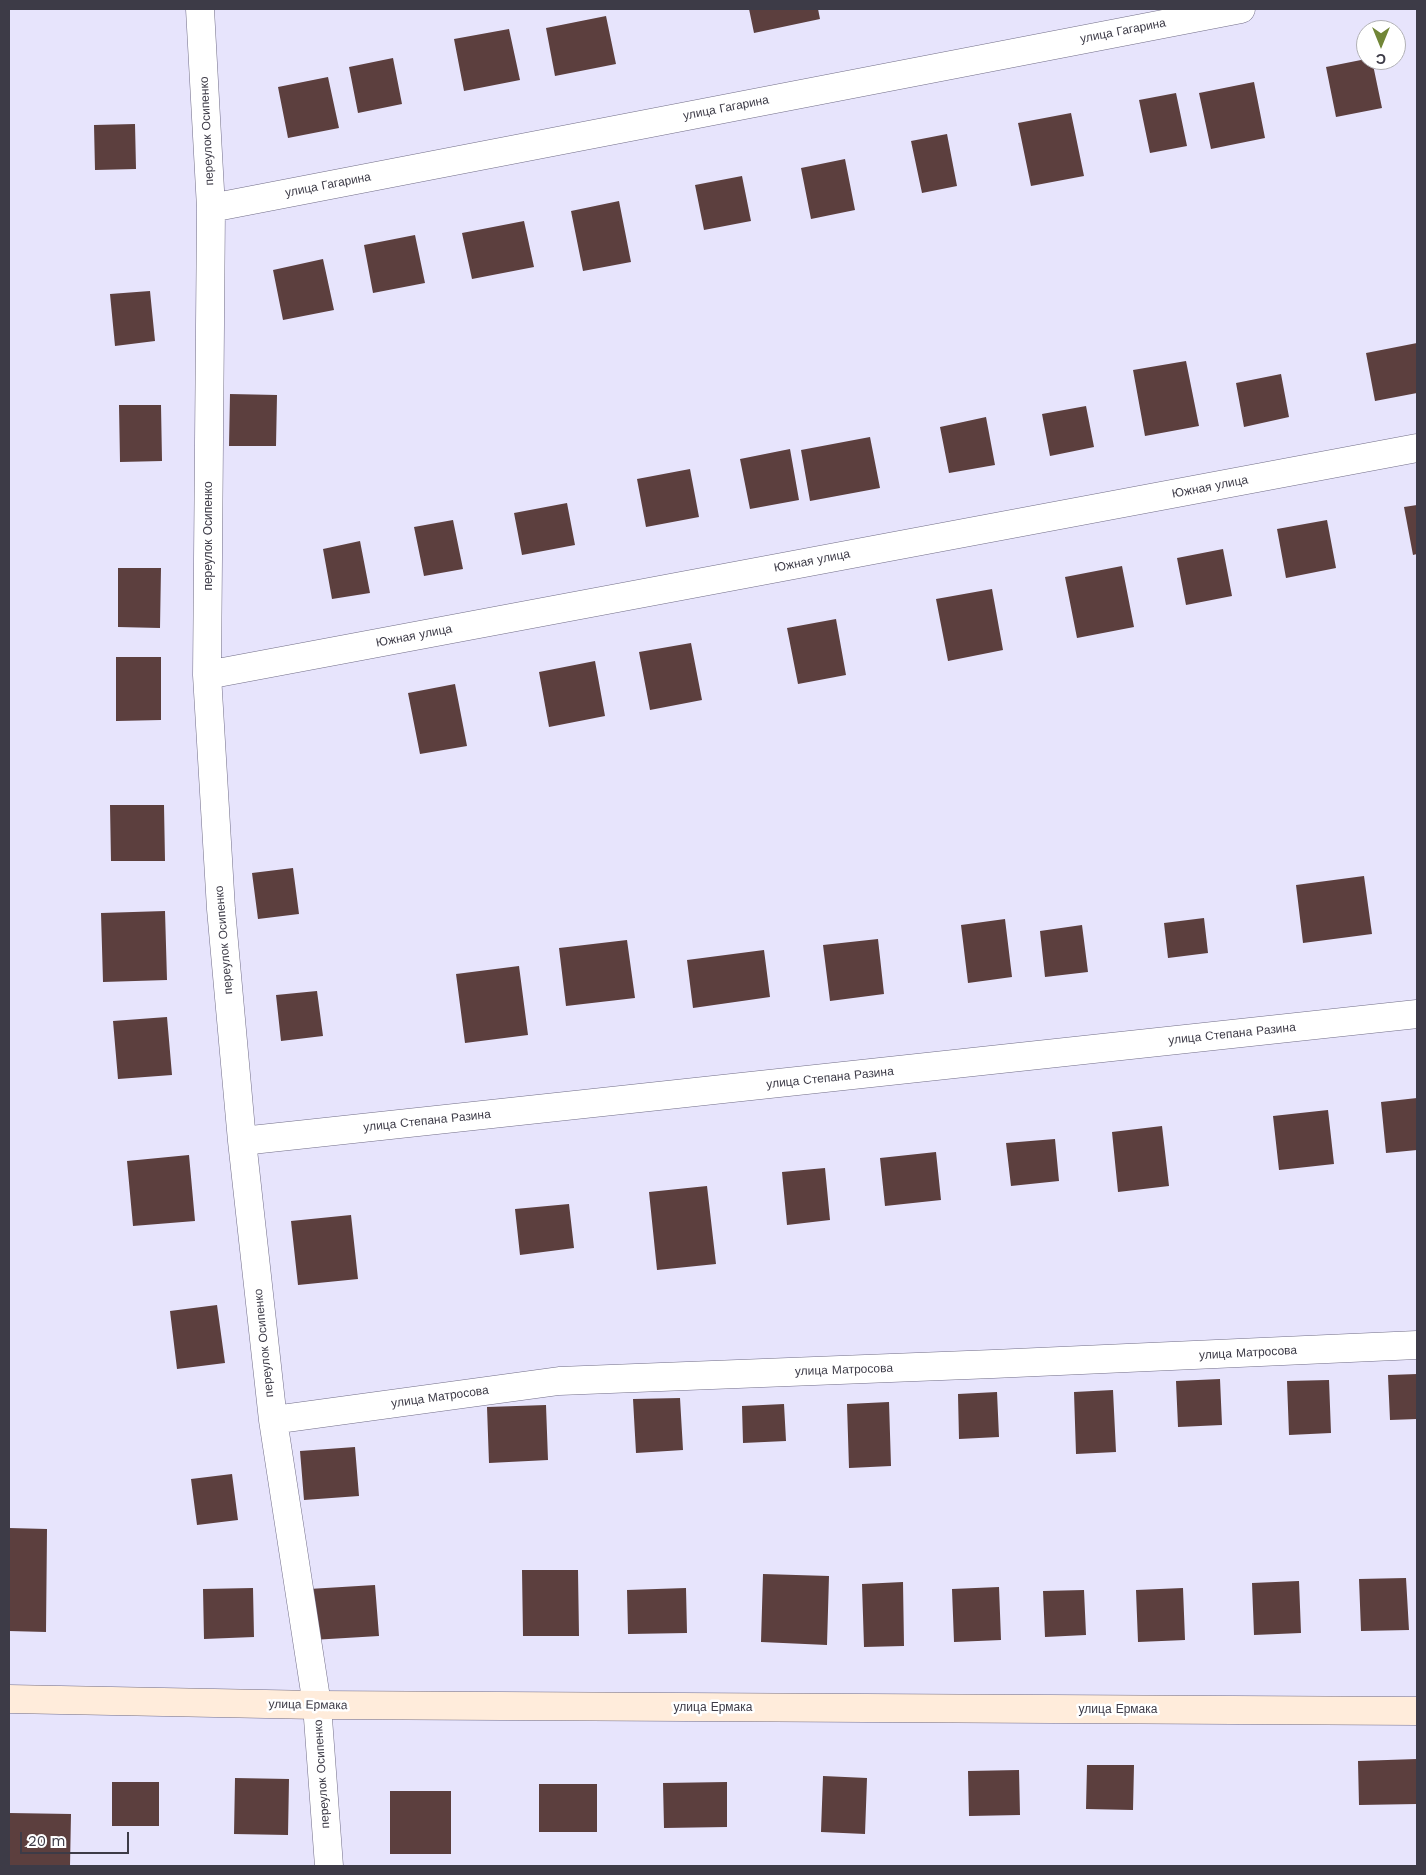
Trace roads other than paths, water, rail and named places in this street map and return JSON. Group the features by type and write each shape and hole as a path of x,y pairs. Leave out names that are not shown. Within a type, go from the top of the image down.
{"street":[{"name":"переулок Осипенко","path":"200,9 211,208 207,675 220,909 242,1141 272,1420 317,1705 329,1866"},
{"name":"улица Гагарина","path":"211,208 1241,9"},
{"name":"Южная улица","path":"207,675 1417,448"},
{"name":"улица Степана Разина","path":"242,1141 1417,1014"},
{"name":"улица Матросова","path":"272,1420 558,1381 1003,1364 1417,1345"},
{"name":"улица Ермака","path":"9,1699 317,1705 1417,1711"}]}
